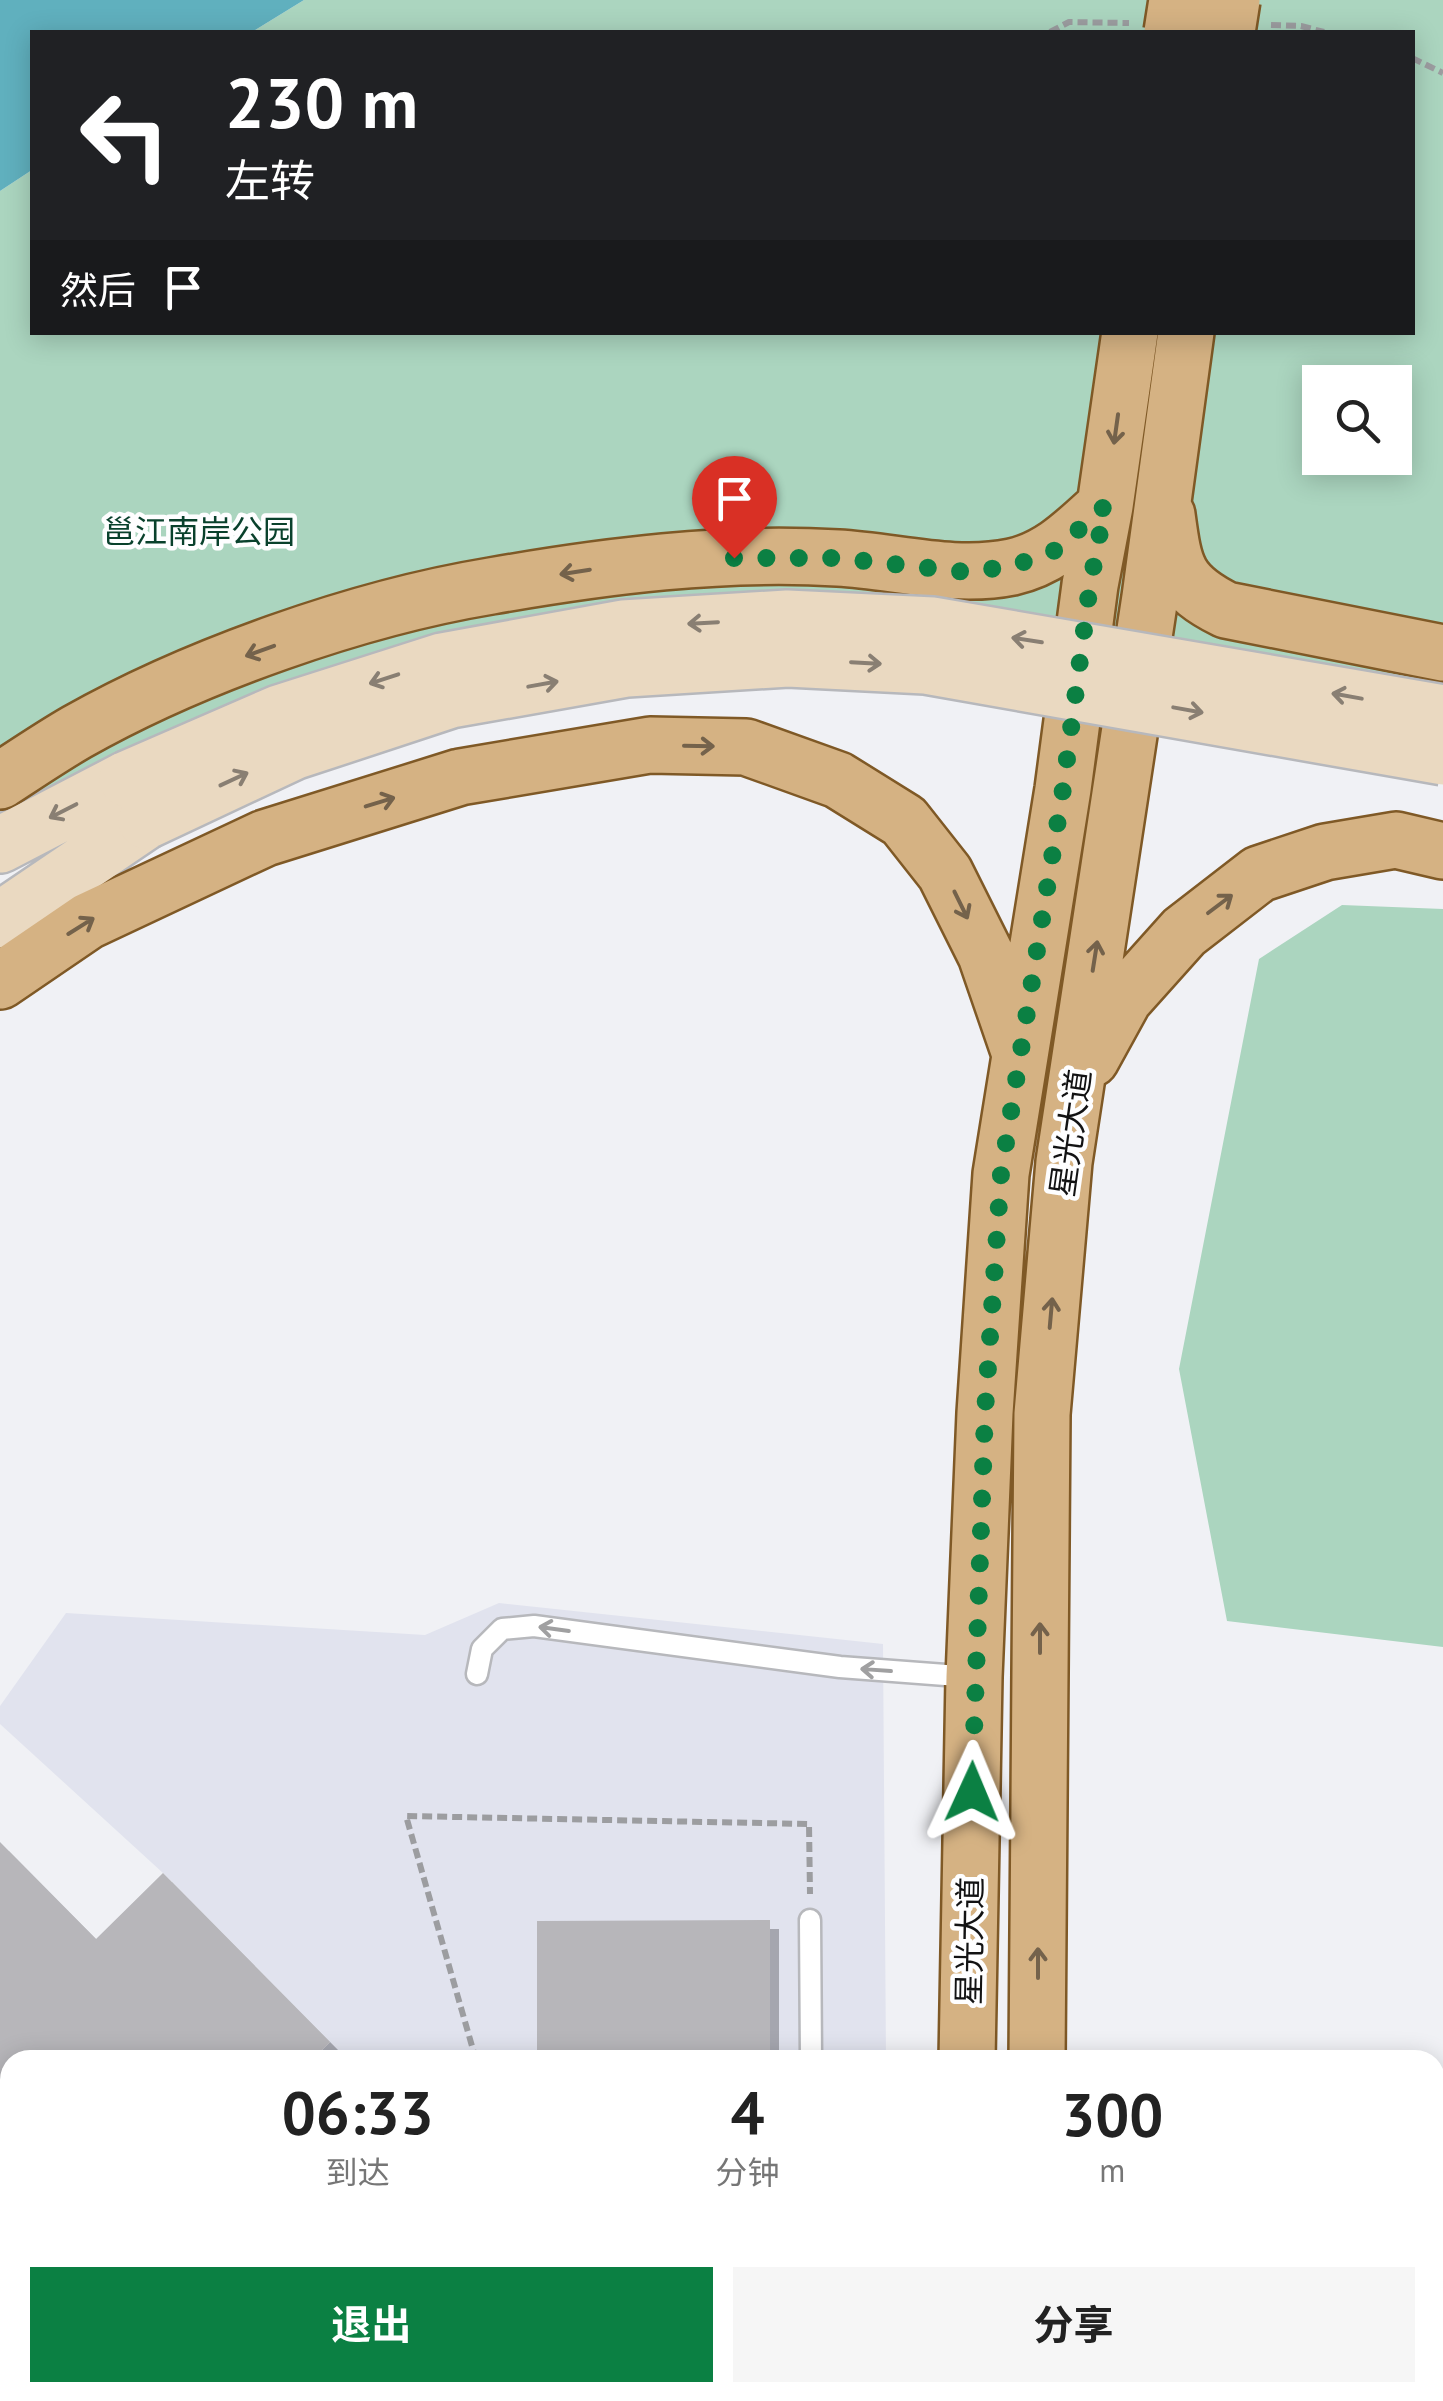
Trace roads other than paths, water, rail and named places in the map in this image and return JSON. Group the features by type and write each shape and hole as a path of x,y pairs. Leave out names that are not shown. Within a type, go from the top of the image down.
{"main road":[{"path":"1172,30 1177,0"},
{"path":"1228,30 1232,0"},
{"name":"星光大道","path":"967,2050 974,1677 985,1412 1001,1174 1130,335"},
{"name":"星光大道","path":"1037,2050 1042,1414 1064,1162 1186,335"},
{"path":"1164,494 1177,571 1199,597 1226,610 1443,653"},
{"path":"0,780 78,731 206,671 350,620 486,586 622,565 734,558 838,558 966,572 1013,566 1056,550 1105,506"},
{"path":"0,920 136,800 279,714 442,660 623,628 787,618 933,626 1443,713"},
{"path":"0,845 451,700 627,668 788,659 925,666 1443,757"},
{"path":"0,981 88,920 265,838 460,777 650,745 746,747 838,780 904,820 945,872 986,955 1020,1056"},
{"path":"1075,1088 1124,999 1184,932 1259,874 1325,852 1396,840 1443,851"}],"lane":[{"path":"477,1674 482,1650 502,1629 534,1626 840,1667 974,1677"},
{"path":"810,1920 811,2050"}],"water":[{"path":"0,0 304,0 255,30 30,30 30,171 0,191"}],"park label":[{"name":"邕江南岸公园","path":"199,531"}]}
